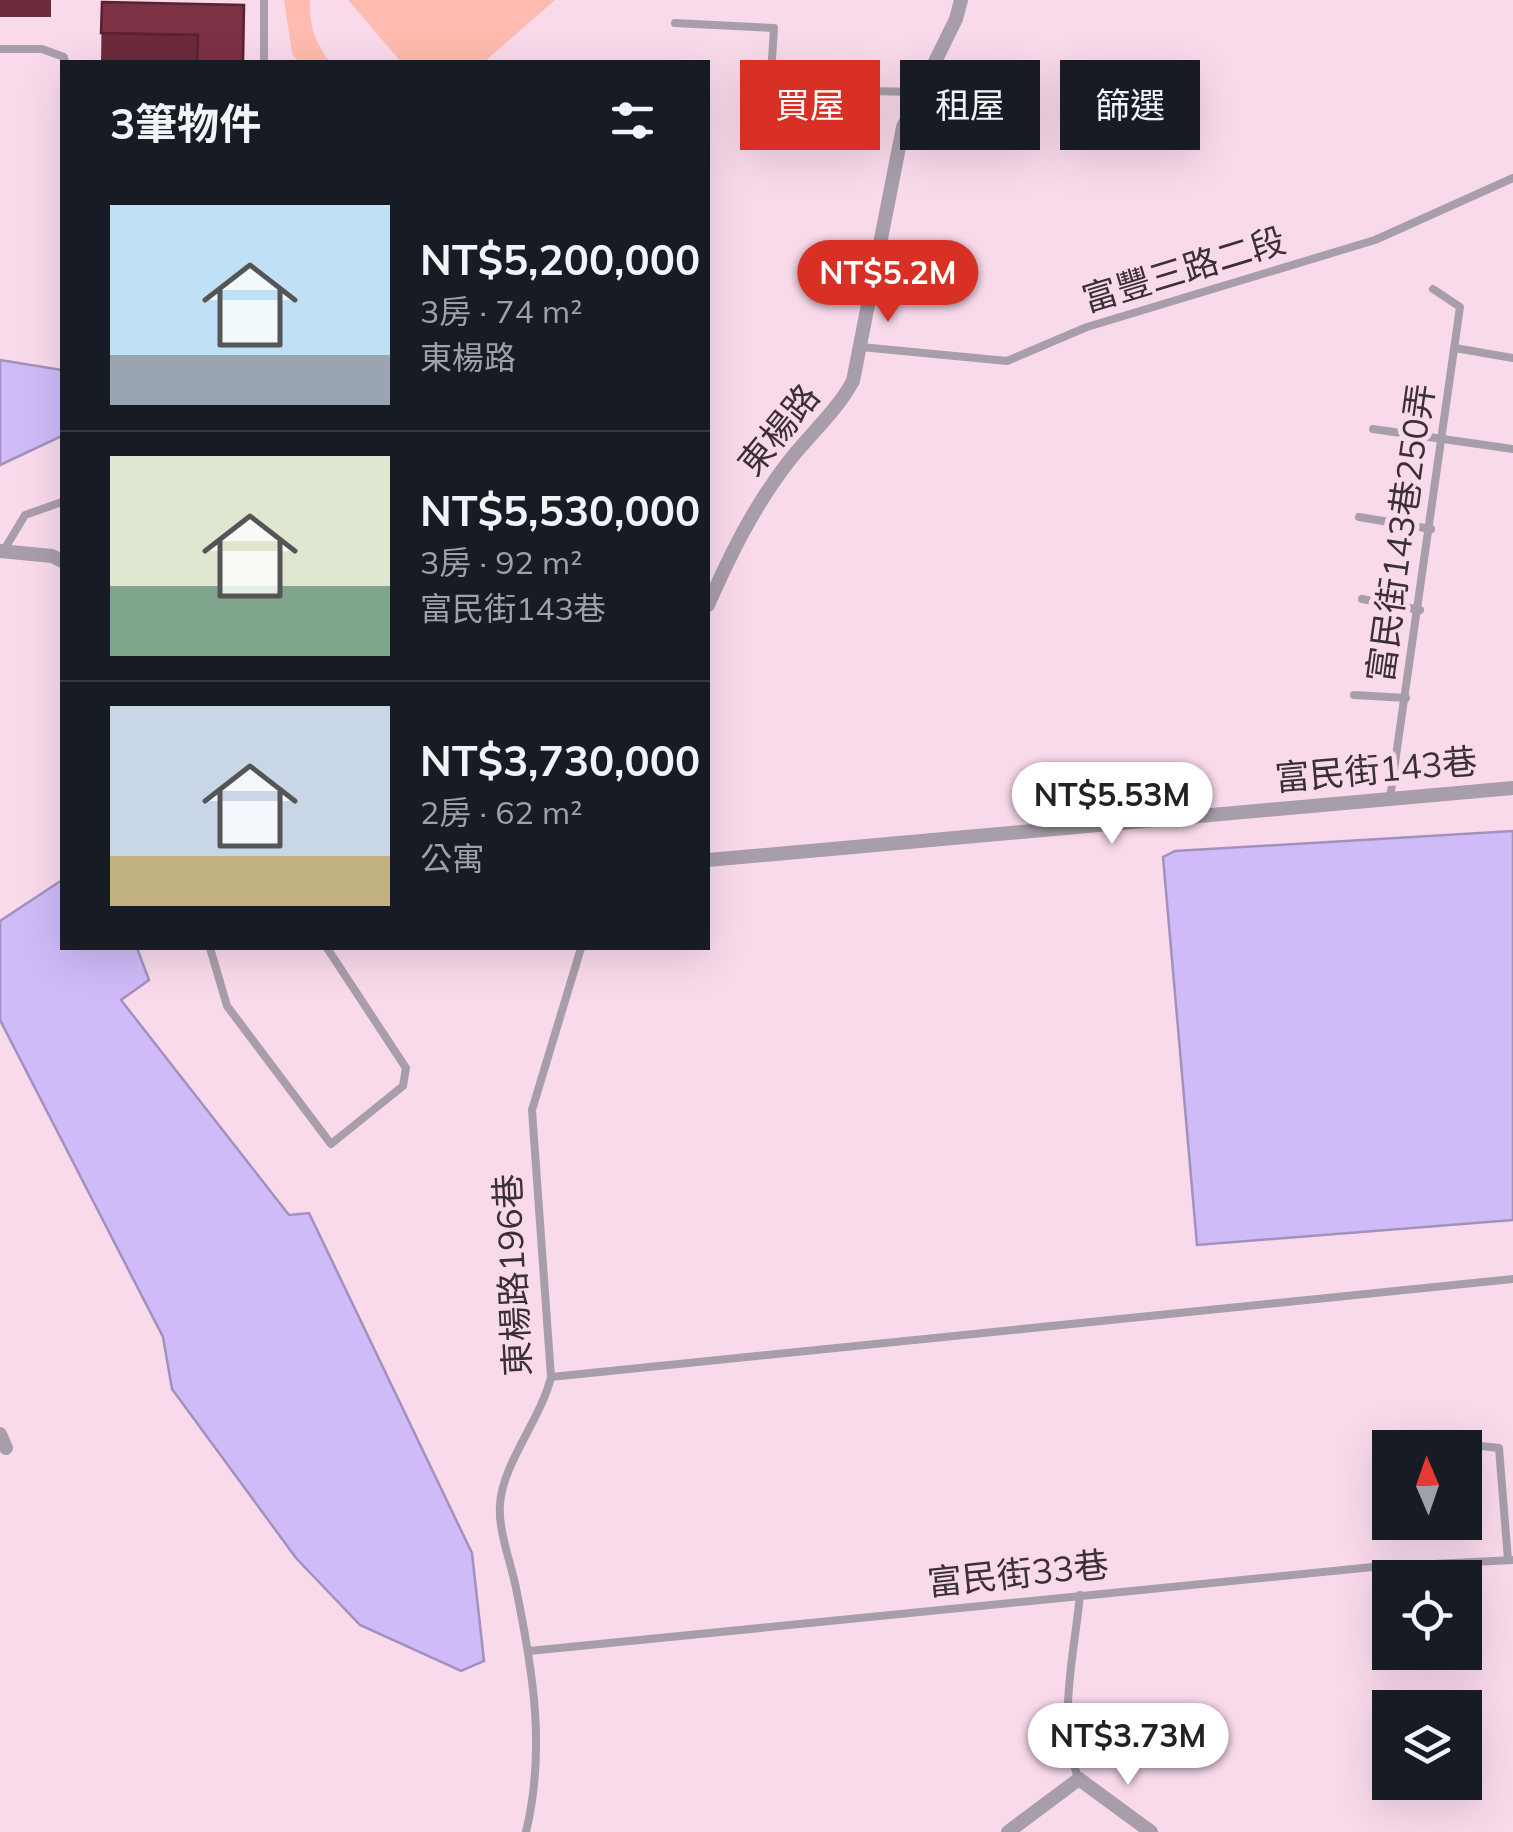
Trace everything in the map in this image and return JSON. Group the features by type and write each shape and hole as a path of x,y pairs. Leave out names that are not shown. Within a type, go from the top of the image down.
{"street":[{"name":"東楊路","path":"934,60 956,20 961,0"},
{"name":"東楊路","path":"710,600 742,526 790,459 840,406 853,381 900,147"},
{"path":"2,550 60,561"},
{"name":"富民街143巷","path":"710,860 1513,788"},
{"path":"1008,1832 1079,1779 1151,1832"}],"lane":[{"path":"264,0 264,60"},
{"path":"675,23 774,28 770,89 900,92"},
{"path":"0,49 42,49 65,60"},
{"name":"富豐三路二段","path":"861,347 1007,360 1087,326 1375,240 1513,178"},
{"name":"富民街143巷250弄","path":"1390,798 1420,610 1460,307 1433,289"},
{"path":"1455,348 1513,358"},
{"path":"1372,429 1513,449"},
{"path":"2,550 25,515 60,503"},
{"path":"1359,517 1431,529"},
{"path":"1362,599 1420,610"},
{"path":"1354,695 1406,698"},
{"path":"211,950 228,1006 331,1144 402,1086 406,1068 328,950"},
{"name":"東楊路196巷","path":"526,1832 537,1784 535,1682 500,1505 517,1456 545,1401 550,1377 532,1110 581,950"},
{"path":"550,1377 1513,1279"},
{"path":"1482,1446 1499,1448 1510,1560"},
{"name":"富民街33巷","path":"529,1651 1373,1567 1510,1560"},
{"path":"1079,1779 1067,1747 1066,1722 1080,1596"}],"shaded area":[{"path":"284,0 310,0 314,33 329,60 297,60 292,53"},
{"path":"348,0 555,0 486,60 399,60"},
{"path":"0,360 60,370 60,437 0,465"},
{"path":"1513,831 1513,1220 1197,1245 1163,857 1175,851"},
{"path":"60,881 60,950 138,950 149,980 121,1000 289,1215 309,1213 472,1553 484,1661 461,1671 360,1625 296,1558 172,1389 163,1337 0,1020 0,921"}],"building":[{"path":"102,2 244,5 243,60 197,60 198,35 101,33"}]}
